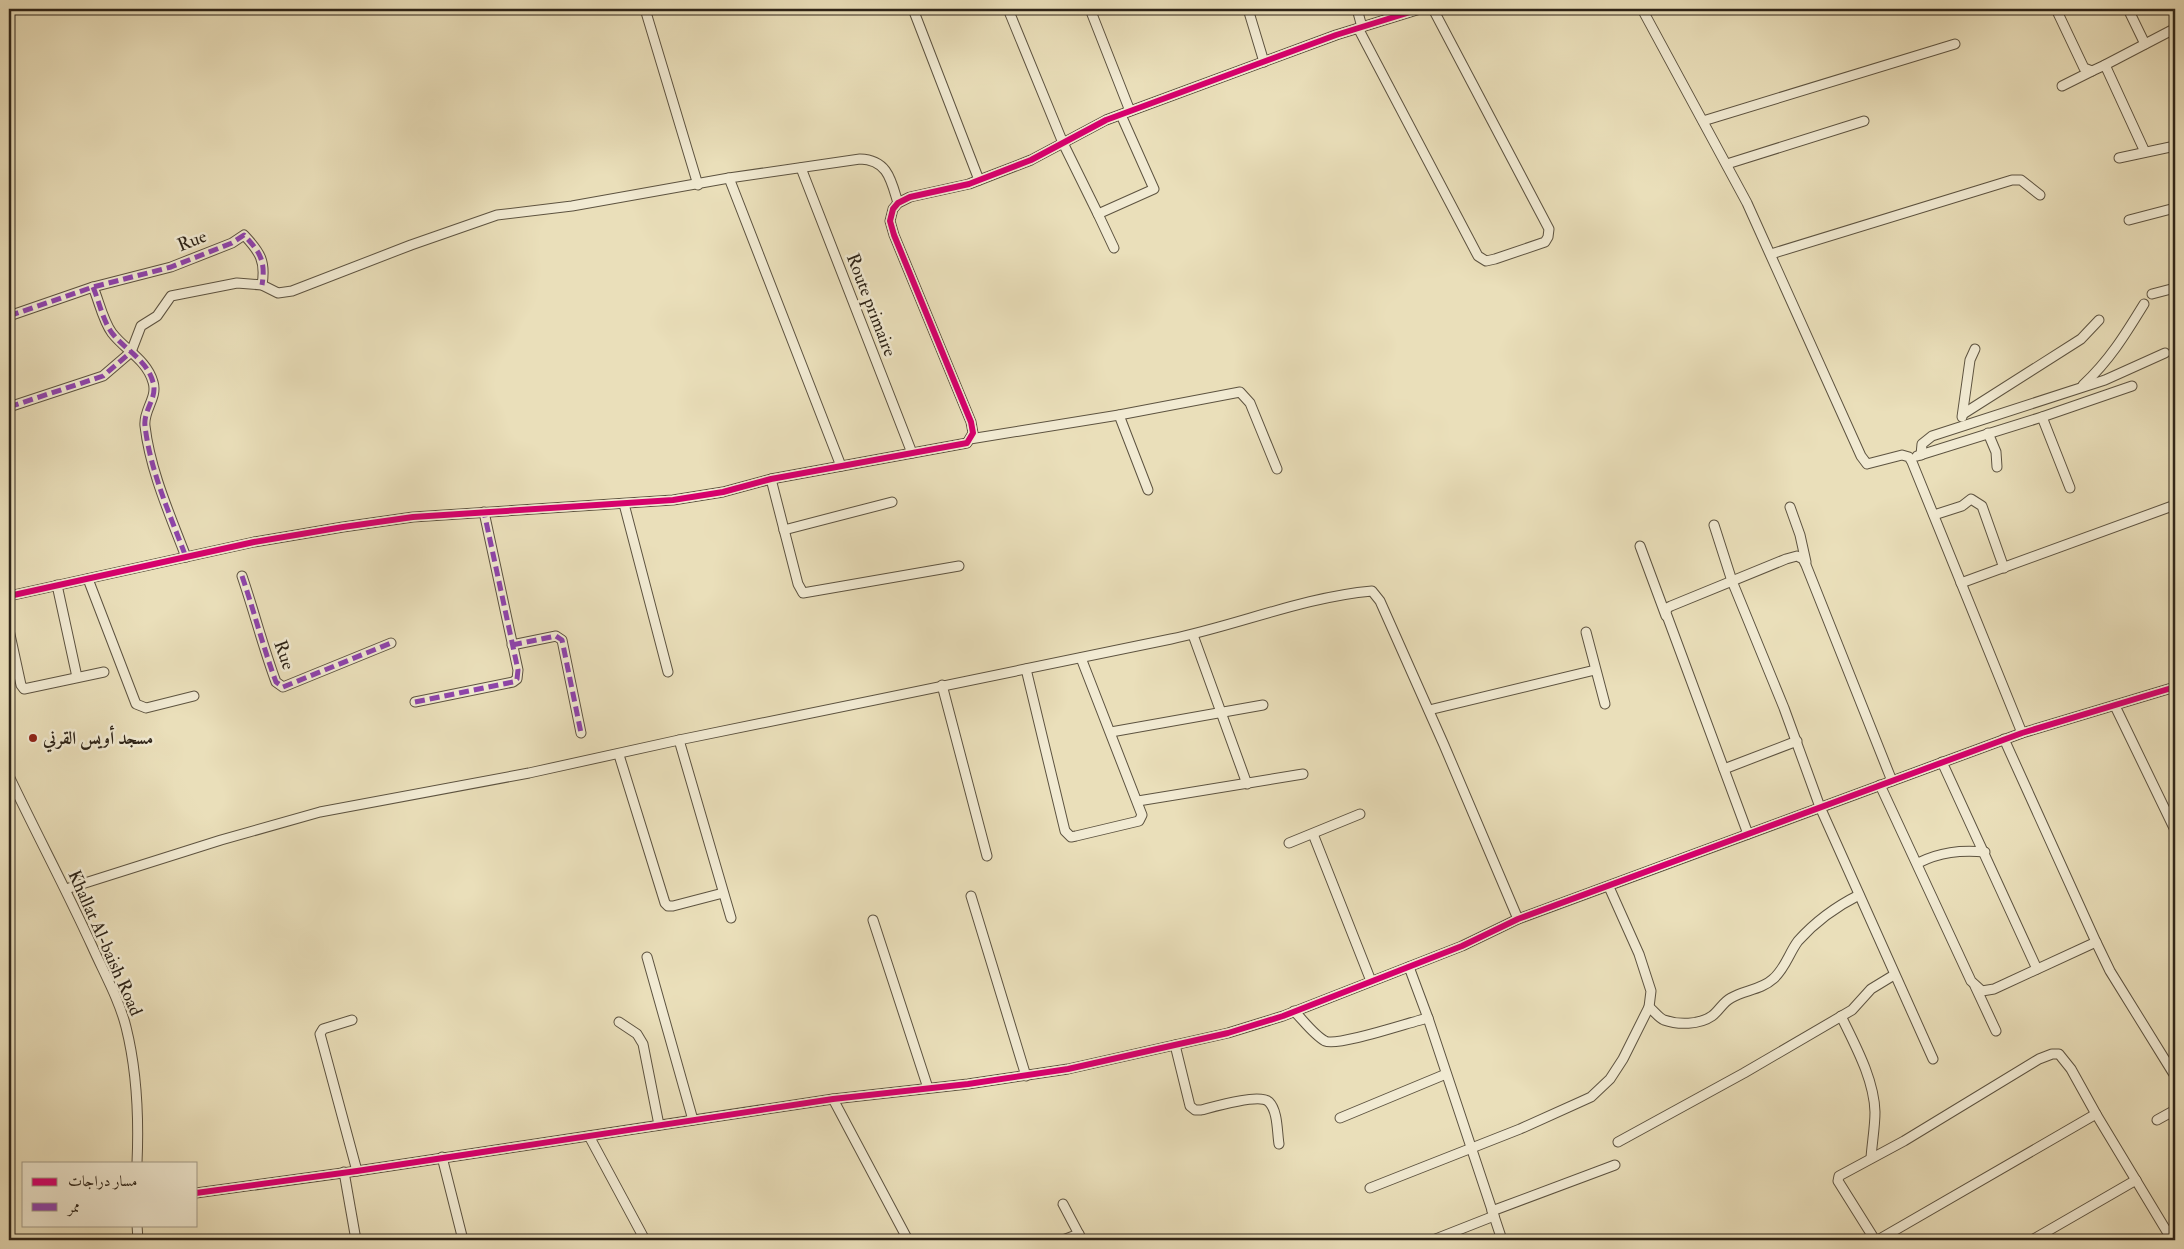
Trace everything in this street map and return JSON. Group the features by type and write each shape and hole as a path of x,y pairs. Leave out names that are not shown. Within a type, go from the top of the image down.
{"street":[{"path":"645,9 698,185"},
{"path":"913,9 979,180"},
{"path":"1008,9 1063,143 1114,248"},
{"path":"1090,9 1130,111"},
{"path":"1248,9 1264,62"},
{"path":"1357,9 1360,28 1478,256 1486,260 1495,259 1545,242 1549,229 1433,9"},
{"path":"970,439 973,434 971,422 894,235 890,221 892,209 898,203 910,198 979,180 1031,160 1106,120 1360,28 1420,9"},
{"path":"1642,9 1726,164 1771,254 1864,461 1870,463 1902,455 1910,458 1921,455 2132,386"},
{"path":"2056,9 2084,68 2092,71"},
{"path":"2128,9 2145,44"},
{"path":"2062,86 2174,30"},
{"path":"1703,121 1955,44"},
{"path":"2105,65 2145,152"},
{"path":"1098,214 1154,190 1121,115"},
{"path":"1726,164 1864,121"},
{"path":"2119,158 2175,146"},
{"path":"9,407 102,376 131,352 141,326 157,316 171,296 237,283 262,285 278,293 292,291 497,215 572,206 729,178 860,159 874,160 883,166 898,203"},
{"name":"Route primaire","path":"801,168 912,453"},
{"path":"729,178 841,466"},
{"path":"1771,254 2012,180 2021,180 2040,195"},
{"path":"2129,220 2175,208"},
{"name":"Rue","path":"9,316 93,287 170,267 232,243 244,235 256,247 264,268 262,285"},
{"path":"93,287 112,333 142,361 153,382 155,390 146,410 145,427 161,489 186,557"},
{"path":"2152,294 2175,288"},
{"path":"2079,389 2112,355 2144,304"},
{"path":"1953,429 1963,414 2081,339 2099,320"},
{"path":"1963,414 1970,360 1975,349"},
{"path":"1921,455 1922,444 1926,440 1953,429 2079,389 2165,353"},
{"path":"9,596 186,557 343,526 413,517 624,504 698,496 771,479 960,445 970,439 1119,415 1240,392 1250,403 1277,469"},
{"path":"1119,415 1148,490"},
{"path":"2042,417 2070,488"},
{"path":"1988,433 1996,452 1997,467"},
{"path":"1910,458 2022,732"},
{"path":"771,479 798,584 804,593 959,566"},
{"path":"1934,515 1962,506 1971,499 1982,506 2004,568"},
{"path":"784,530 892,502"},
{"path":"624,504 668,672"},
{"path":"1961,583 2175,505"},
{"path":"1790,507 1800,534 1806,565 1892,781"},
{"path":"415,702 513,682 517,679 512,645 484,512"},
{"path":"1714,525 1732,581 1797,741 1820,807 1933,1059"},
{"path":"1640,546 1748,834"},
{"path":"1668,621 1667,608 1791,557 1800,557 1806,565"},
{"name":"Rue","path":"242,576 254,611 260,637 279,686 283,687 391,643"},
{"path":"88,579 136,704 146,708 194,696"},
{"path":"57,585 77,677"},
{"path":"66,889 212,843 320,812 619,755 679,740 1193,634 1322,600 1374,592 1428,710 1518,919"},
{"path":"9,630 22,688 27,689 104,672"},
{"path":"1586,632 1605,704"},
{"path":"1193,634 1247,784"},
{"path":"512,645 556,636 562,640 581,733"},
{"path":"1026,668 1067,835 1076,836 1139,821 1142,815 1081,658"},
{"path":"1428,710 1595,670"},
{"path":"942,685 987,856"},
{"path":"198,1193 357,1171 833,1099 1026,1076 1068,1069 1228,1033 1294,1011 1462,946 1518,919 1610,887 2022,732 2175,687"},
{"path":"1110,732 1263,705"},
{"path":"2115,706 2175,830"},
{"path":"2004,739 2110,971 2175,1076"},
{"path":"679,740 731,918"},
{"path":"1724,769 1797,741"},
{"path":"619,755 665,903 668,906 673,906 723,893"},
{"path":"1942,762 2038,969"},
{"path":"1138,802 1303,774"},
{"name":"Khallat Al-baish Road","path":"9,776 66,889 112,989 126,1026 135,1081 138,1137 137,1162"},
{"path":"1880,785 1996,1031"},
{"path":"1289,843 1360,814"},
{"path":"1313,834 1371,981"},
{"path":"1918,864 1939,854 1953,851 1985,852"},
{"path":"1370,1188 1520,1129 1586,1100 1601,1089 1623,1059 1649,1008 1651,991 1610,887"},
{"path":"1649,1008 1662,1019 1678,1023 1698,1022 1713,1016 1721,1005 1732,997 1764,986 1773,980 1798,942 1840,904 1859,895"},
{"path":"970,896 1026,1076"},
{"path":"873,920 928,1088"},
{"path":"1975,986 1982,991 1994,989 2096,942"},
{"path":"647,957 693,1120"},
{"path":"1408,967 1428,1018 1502,1240"},
{"path":"1618,1142 1852,1010 1871,989 1894,975"},
{"path":"1294,1011 1319,1036 1331,1042 1428,1018"},
{"path":"1841,1016 1855,1046 1873,1098 1875,1112 1871,1158"},
{"path":"352,1020 324,1029 320,1034 357,1171"},
{"path":"619,1022 637,1034 643,1044 659,1125"},
{"path":"1176,1045 1190,1106 1195,1110 1201,1110 1249,1099 1265,1100 1269,1102 1274,1112 1279,1144"},
{"path":"2096,1114 1876,1240 1848,1198 1838,1178 1843,1173 1926,1128 2039,1059 2052,1054 2059,1054 2071,1070 2172,1240"},
{"path":"1340,1118 1446,1074"},
{"path":"833,1099 908,1240"},
{"path":"2157,1120 2175,1110"},
{"path":"589,1136 645,1240"},
{"path":"442,1157 463,1240"},
{"path":"1433,1240 1615,1165"},
{"path":"344,1172 356,1240"},
{"path":"2032,1240 2136,1180"},
{"path":"1063,1204 1080,1237 1063,1240"},
{"path":"137,1226 138,1240"}],"marked path":[{"path":"9,316 93,287 171,267 232,243 244,235 260,257 263,269 262,285"},
{"path":"93,287 112,333 141,361 153,382 154,393 145,420 151,459 161,492 186,557"},
{"path":"9,407 103,376 131,352"},
{"path":"415,702 513,682 517,679 518,670 484,512"},
{"path":"242,576 276,682 283,687 391,643"},
{"path":"512,645 556,636 562,640 581,733"}],"cycle path":[{"path":"9,596 254,542 343,527 413,517 673,500 723,492 771,479 967,443 973,433 971,422 894,235 890,221 893,209 898,203 910,197 969,184 1031,160 1106,120 1336,35 1420,9"},
{"path":"198,1193 357,1171 833,1099 968,1084 1068,1069 1228,1033 1283,1016 1462,946 1518,919 2022,733 2175,687"}],"place":[{"name":"مسجد أويس القرني","path":"33,738"}]}
